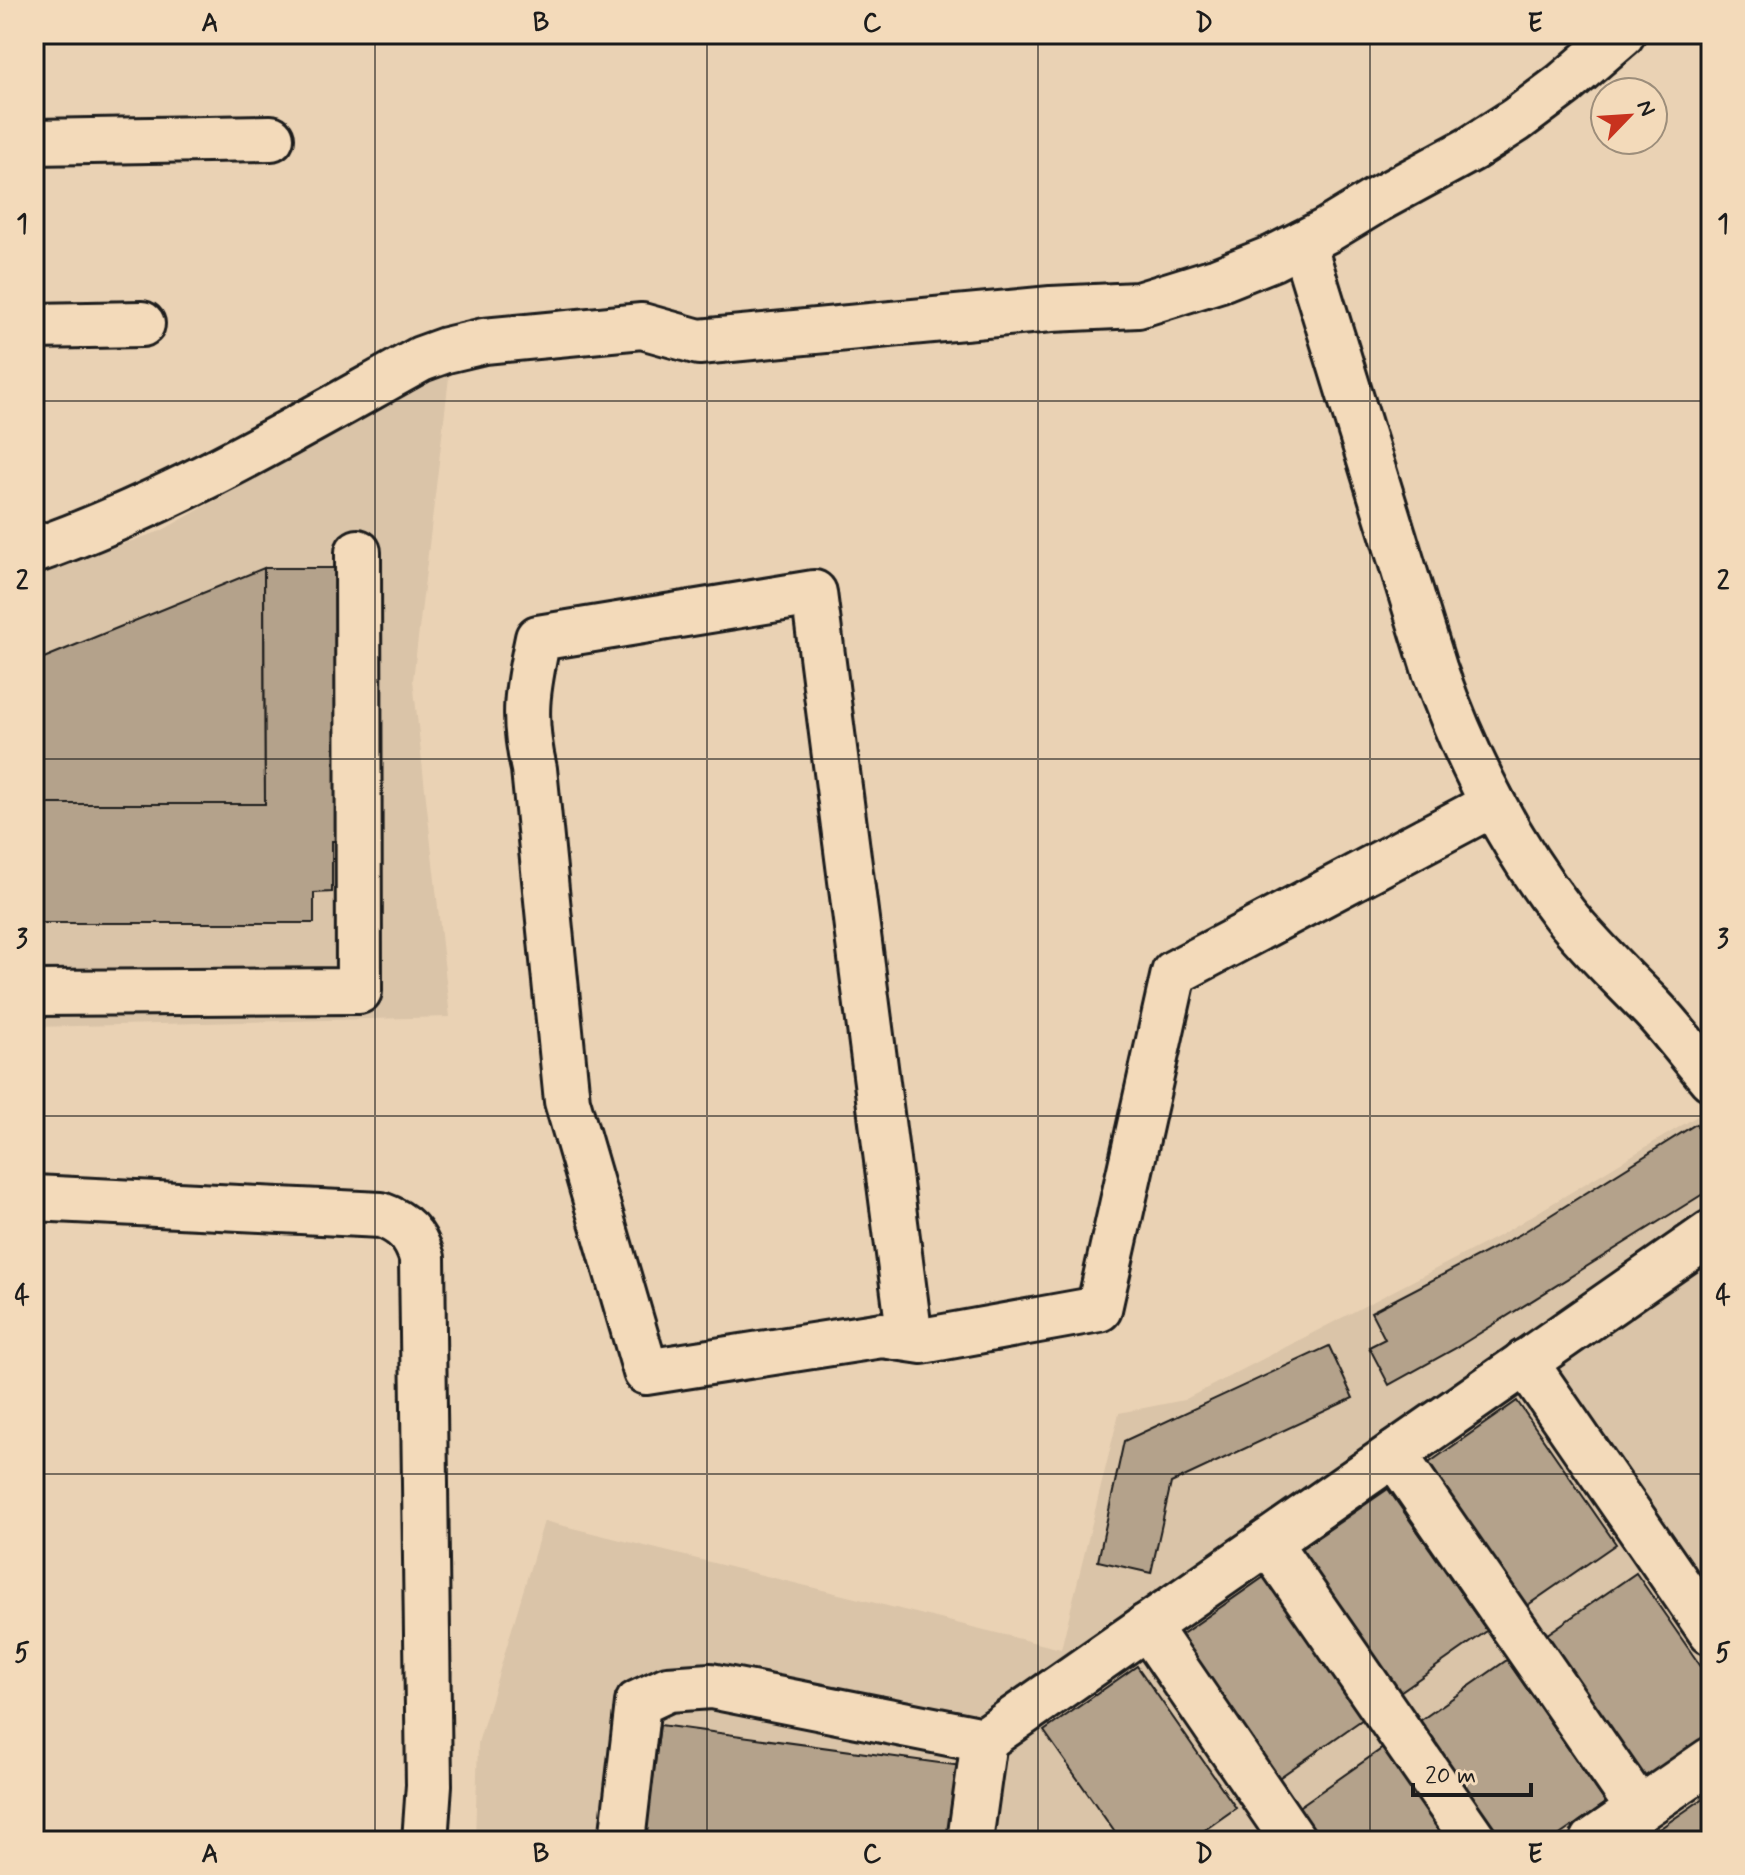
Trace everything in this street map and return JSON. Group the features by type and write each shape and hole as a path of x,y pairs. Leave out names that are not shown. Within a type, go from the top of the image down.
{"street":[{"path":"34,551 214,474 421,359 484,341 642,326 699,342 1051,309 1138,305 1218,280 1303,243 1471,149 1564,84 1622,34"},
{"path":"34,142 271,138"},
{"path":"1303,243 1435,671 1466,750 1526,860 1564,914 1711,1078"},
{"path":"34,326 142,324"},
{"path":"34,993 359,991 358,552"},
{"path":"910,1339 814,593 538,638 526,714 567,1101 646,1372 882,1335 922,1341 1099,1309 1174,973 1493,804"},
{"path":"34,1198 381,1215 407,1229 417,1242 422,1258 429,1785 425,1841"},
{"path":"622,1841 638,1703 668,1689 711,1686 984,1740 1711,1233"},
{"path":"1525,1362 1711,1632"},
{"path":"1394,1454 1639,1809"},
{"path":"1268,1542 1475,1841"},
{"path":"1147,1626 1294,1841"},
{"path":"970,1841 984,1740"},
{"path":"1593,1841 1711,1760"}],"shaded area":[{"path":"450,369 413,680 450,1017 34,1027 34,574 161,531"},
{"path":"1704,1112 1711,1119 1711,1841 475,1841 478,1743 544,1521 1061,1649 1119,1413 1184,1400 1495,1238"}],"building":[{"path":"264,568 265,804 34,804 34,662"},
{"path":"264,568 344,568 345,841 332,841 332,892 314,893 314,923 34,923 34,804 265,804"},
{"path":"1696,1124 1711,1149 1711,1189 1456,1348 1389,1385 1369,1347 1385,1339 1371,1312 1519,1235"},
{"path":"1329,1346 1353,1398 1171,1483 1151,1573 1098,1561 1124,1441"},
{"path":"1517,1401 1616,1544 1522,1609 1423,1467"},
{"path":"1388,1489 1487,1631 1394,1696 1295,1553"},
{"path":"1636,1573 1711,1681 1711,1732 1642,1781 1543,1637"},
{"path":"1264,1577 1363,1719 1270,1784 1171,1642"},
{"path":"1507,1660 1606,1803 1551,1841 1495,1841 1414,1725"},
{"path":"1137,1666 1236,1808 1189,1841 1121,1841 1044,1731"},
{"path":"660,1725 962,1766 952,1841 645,1841"},
{"path":"1383,1748 1447,1841 1310,1841 1290,1813"},
{"path":"1711,1793 1711,1841 1642,1841"}]}
